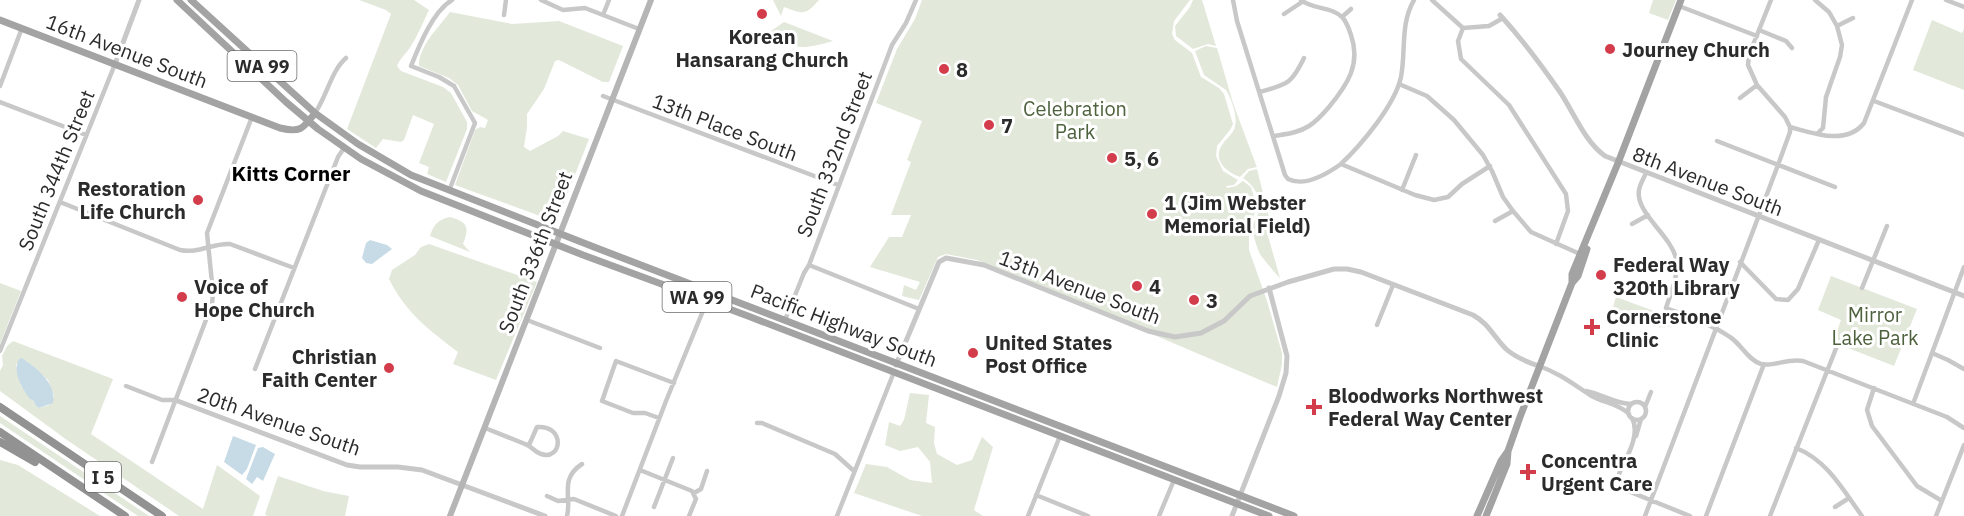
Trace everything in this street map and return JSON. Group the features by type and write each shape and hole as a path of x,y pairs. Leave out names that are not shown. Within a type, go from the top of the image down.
{"highway":[{"path":"0,402 44,437"},
{"name":"I 5","path":"0,407 162,516"},
{"name":"I 5","path":"0,432 124,516"},
{"path":"0,442 100,500"}],"main road":[{"name":"Pacific Highway South","path":"177,0 308,122 377,168 429,194 1269,516"},
{"name":"Pacific Highway South","path":"191,0 200,4 315,113 343,134 397,168 472,200 1294,516"},
{"name":"South 336th Street","path":"450,516 651,0"},
{"path":"1573,282 1572,274 1680,3"},
{"name":"16th Avenue South","path":"0,20 293,131 300,129 308,122"},
{"path":"308,122 315,113"},
{"path":"1486,516 1539,366 1573,282 1578,276 1617,172 1618,162"},
{"path":"429,194 431,190 434,190 472,200"},
{"path":"1591,241 1590,237 1600,207"},
{"path":"707,301 713,298 758,310"},
{"path":"741,313 760,316 781,324 785,320"},
{"path":"1477,516 1508,451"},
{"path":"1496,492 1495,484 1501,468 1500,464"}],"street":[{"name":"South 344th Street","path":"0,351 139,0"},
{"path":"449,190 475,123 454,86 439,77 411,66 422,40 440,11 452,0"},
{"path":"504,15 506,0"},
{"path":"541,0 563,10 583,8 639,29"},
{"path":"603,15 609,0"},
{"name":"South 332nd Street","path":"785,320 809,265 892,45 906,23 916,0"},
{"path":"1233,0 1237,21 1285,175 1290,181 1302,182 1329,172 1341,164 1388,107 1399,84 1403,61 1404,30 1414,0"},
{"path":"1432,0 1463,28 1489,26 1502,17"},
{"path":"1645,516 1790,132 1785,117 1756,85 1748,66 1749,56 1771,0"},
{"path":"1815,0 1829,12 1837,26 1842,45 1826,97 1823,128 1818,134"},
{"path":"1790,127 1818,134 1840,136 1852,135 1864,123 1912,0"},
{"path":"1946,0 1964,7"},
{"path":"1274,136 1298,131 1312,125 1346,85 1354,67 1352,39 1342,17 1332,11 1301,1 1284,14"},
{"path":"1680,3 1758,33 1786,41 1792,48"},
{"path":"1342,17 1351,9"},
{"name":"8th Avenue South","path":"1502,17 1560,93 1596,148 1605,156 1964,296"},
{"path":"1837,26 1853,18"},
{"path":"0,86 22,28"},
{"path":"1463,28 1458,41 1461,59 1509,105 1563,187 1568,200 1568,211 1556,244"},
{"path":"315,113 326,96 339,65 345,58"},
{"path":"1260,92 1282,86 1293,78 1304,58"},
{"path":"1399,84 1422,93 1438,104 1474,143 1490,166 1500,192 1531,232 1581,254"},
{"path":"1740,98 1756,85"},
{"name":"13th Place South","path":"603,96 838,185"},
{"path":"1874,101 1964,135"},
{"path":"0,102 86,135"},
{"path":"152,462 212,304 213,293 207,248 208,228 252,117"},
{"path":"1852,135 1856,140"},
{"path":"1717,141 1835,187"},
{"path":"255,369 338,157 344,148"},
{"path":"1402,190 1416,155"},
{"path":"1341,164 1402,190 1434,200 1452,195 1462,184 1490,166"},
{"path":"1646,173 1639,194 1648,215 1666,237 1676,258 1676,279 1666,308 1731,337 1753,359 1764,364 1791,359 1803,361 1953,420 1964,428"},
{"path":"60,202 180,250 191,252 219,244 232,244 294,268"},
{"path":"1495,221 1513,211"},
{"path":"1632,224 1648,215"},
{"path":"1862,288 1887,226"},
{"path":"1740,262 1776,299 1788,300 1798,289 1818,240"},
{"name":"13th Avenue South","path":"919,309 939,262 946,258 984,265 1148,331 1175,337 1195,336 1228,318 1247,297 1269,288 1334,269 1355,270 1476,316 1488,326 1501,344 1512,354 1539,366"},
{"path":"809,265 919,309 837,516"},
{"path":"1913,404 1964,267"},
{"path":"1377,326 1393,285"},
{"path":"1233,515 1286,373 1287,356 1269,288"},
{"path":"622,516 707,301"},
{"path":"526,320 600,348"},
{"path":"1770,516 1837,346"},
{"path":"1932,353 1964,369"},
{"path":"659,418 645,413 633,413 602,401 616,361 674,383"},
{"path":"1706,516 1764,364"},
{"path":"1539,366 1563,376 1591,395 1622,407 1630,416 1641,419"},
{"path":"126,386 162,400 175,400"},
{"path":"1874,388 1867,410 1872,426 1917,486 1942,501"},
{"path":"1586,391 1621,403 1631,404 1640,402 1652,392 1646,407 1646,414 1641,419 1619,474"},
{"name":"20th Avenue South","path":"175,400 347,465 413,469 431,473 545,516"},
{"path":"1640,402 1646,407"},
{"path":"1631,404 1628,410 1635,426 1633,440"},
{"path":"757,423 762,423 835,454 854,471"},
{"path":"484,428 529,446 543,455 553,454 558,437 547,428 537,427 529,446"},
{"path":"1028,516 1060,436"},
{"path":"1936,516 1964,445"},
{"path":"1796,448 1819,461 1862,516"},
{"path":"654,507 673,458"},
{"path":"567,516 569,508 567,488 576,468 582,464"},
{"path":"640,470 694,493 695,501 689,516"},
{"path":"694,493 700,489 707,471"},
{"path":"1159,516 1174,480"},
{"path":"1623,489 1690,516"},
{"path":"1036,495 1088,516"},
{"path":"547,496 558,501 576,500 616,516"},
{"path":"1835,507 1849,498"}],"green space":[{"path":"359,0 414,0 429,10 414,42 397,66 401,71 443,87 451,93 467,122 467,129 446,182 427,174 429,167 419,163 434,124 413,115 404,140 401,142 383,139 376,148 347,129 391,14"},
{"path":"773,0 819,0 803,12 784,7 781,16"},
{"name":"Celebration Park","path":"922,0 1190,0 1174,21 1172,34 1175,40 1192,53 1201,77 1219,88 1224,94 1233,124 1217,146 1216,156 1223,171 1238,180 1234,185 1226,186 1227,188 1236,186 1243,181 1251,187 1257,207 1249,228 1249,250 1282,353 1277,387 977,260 946,254 938,257 919,300 902,296 904,285 916,290 920,282 870,267 889,237 902,237 911,215 891,215 911,162 907,160 922,121 876,103 897,49 915,19"},
{"path":"1193,0 1202,0 1216,46 1208,44 1193,49 1176,36 1175,26"},
{"path":"1653,0 1676,0 1668,20 1649,13"},
{"path":"450,12 512,24 559,21 623,46 609,82 603,82 559,60 555,61 544,89 527,114 524,147 530,151 563,131 589,139 558,218 554,221 455,185 475,130 480,127 485,128 488,120 472,111 458,85 449,78 419,66 425,45"},
{"path":"1932,20 1962,33 1964,29 1964,90 1913,70"},
{"path":"784,22 833,41 807,47 793,46 771,31"},
{"path":"1206,46 1217,48 1233,103 1257,167 1248,169 1240,177 1224,168 1219,159 1220,148 1232,133 1236,118 1226,90 1204,75 1195,51"},
{"path":"1257,169 1269,217 1264,222 1280,278 1260,254 1254,236 1253,224 1260,204 1254,189 1243,178 1249,171"},
{"path":"450,217 461,221 466,226 463,244 470,252 430,236 442,219"},
{"path":"429,244 537,282 496,380 453,364 458,352 411,311 389,279 392,270 415,255 421,247"},
{"name":"Mirror Lake Park","path":"1831,276 1917,309 1894,366 1833,342 1841,320 1818,310"},
{"path":"0,283 21,291 0,344"},
{"path":"1616,297 1673,318 1676,321 1675,324 1660,327 1643,323 1613,307"},
{"path":"13,341 113,379 91,434 203,509 217,465 260,496 253,516 179,516 67,440 0,391 2,356 7,346","holes":["26,361 48,380 54,396 49,405 39,408 21,386 16,364"]},
{"path":"910,393 929,395 926,423 935,427 934,443 937,454 957,465 972,460 982,437 993,447 974,510 983,516 922,516 854,493 866,464 887,467 910,480 932,483 930,462 918,447 900,451 885,445 889,422 900,426 904,420"},
{"path":"0,416 149,516 138,516 0,423"},
{"path":"0,460 18,465 100,516 0,516"},
{"path":"278,476 323,491 349,496 345,516 267,516 265,514"}],"water":[{"path":"370,240 387,245 392,249 372,264 366,263 362,258 366,243"},
{"path":"22,358 39,371 49,383 53,403 39,408 27,395 17,375 17,364"},
{"path":"233,436 256,445 247,469 242,475 224,462"},
{"path":"263,447 275,454 263,481 257,477 252,484 246,479 258,448"}],"place":[{"name":"Korean Hansarang Church","path":"762,14"},
{"name":"Journey Church","path":"1610,49"},
{"name":"8","path":"944,69"},
{"name":"7","path":"989,125"},
{"name":"5, 6","path":"1112,158"},
{"name":"Restoration Life Church","path":"198,200"},
{"name":"1 (Jim Webster Memorial Field)","path":"1152,214"},
{"name":"Federal Way 320th Library","path":"1601,275"},
{"name":"4","path":"1137,286"},
{"name":"Voice of Hope Church","path":"182,297"},
{"name":"3","path":"1194,300"},
{"name":"Cornerstone Clinic","path":"1592,327"},
{"name":"United States Post Office","path":"973,353"},
{"name":"Christian Faith Center","path":"389,368"},
{"name":"Bloodworks Northwest Federal Way Center","path":"1314,407"},
{"name":"Concentra Urgent Care","path":"1528,472"}],"district":[{"name":"Kitts Corner","path":"291,173"}]}
